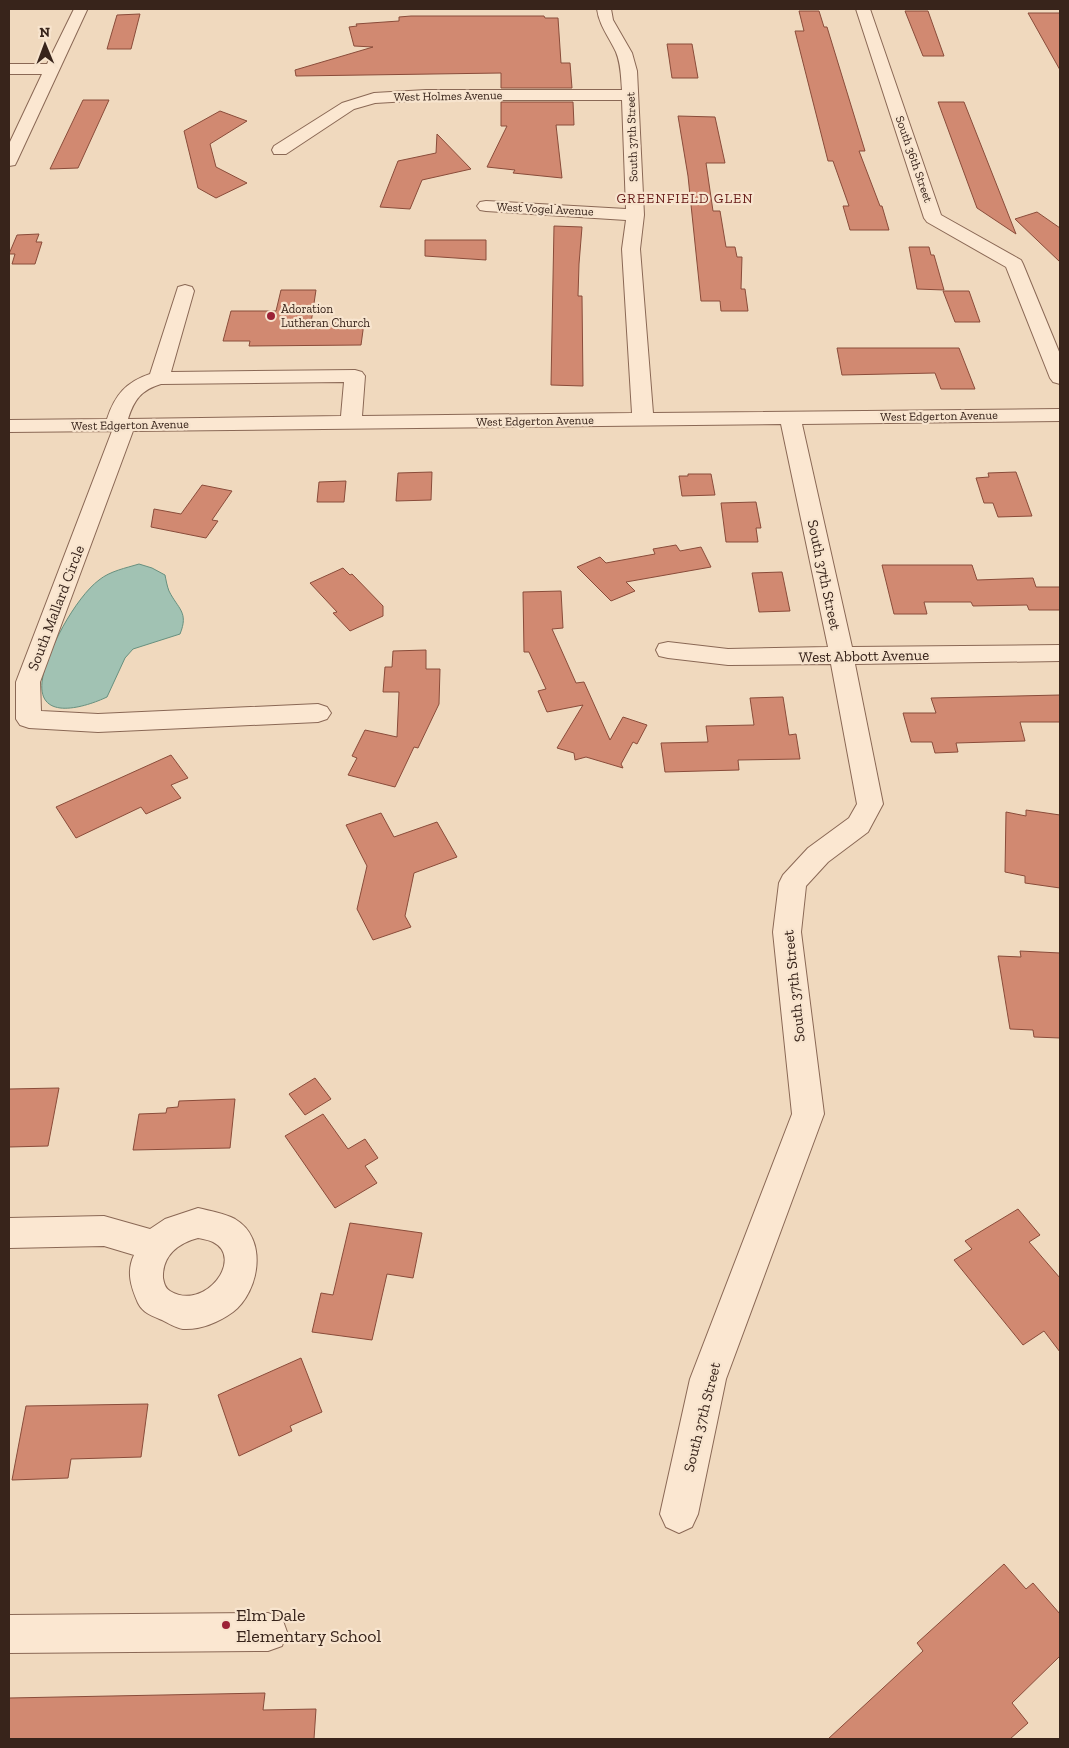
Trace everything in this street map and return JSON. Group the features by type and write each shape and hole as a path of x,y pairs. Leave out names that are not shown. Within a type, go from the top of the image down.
{"street":[{"name":"South 37th Street","path":"604,9 606,20 624,53 628,71 635,215 631,250 643,420"},
{"name":"South 36th Street","path":"863,9 934,218 1014,264 1060,378"},
{"path":"9,161 80,10"},
{"path":"9,69 51,69"},
{"name":"West Holmes Avenue","path":"280,150 348,106 374,98 426,95 630,95"},
{"name":"West Vogel Avenue","path":"486,206 635,215"},
{"path":"159,378 186,290"},
{"path":"120,425 125,396 144,382 159,378 356,376 351,422"},
{"name":"West Edgerton Avenue","path":"9,426 1060,415"},
{"name":"South 37th Street","path":"679,1514 708,1379 808,1114 787,932 793,883 818,856 859,825 870,804 842,656 790,418"},
{"name":"South Mallard Circle","path":"120,425 28,682 29,719 98,723 318,713"},
{"name":"West Abbott Avenue","path":"668,650 728,657 1060,653"},
{"path":"9,1233 104,1231 155,1246"},
{"path":"9,1634 268,1632"}],"shaded area":[{"path":"139,564 165,575 169,591 183,615 180,634 133,649 125,658 107,697 76,707 55,707 48,703 43,695 42,682 44,670 55,641 72,612 90,588 103,577"}],"building":[{"path":"799,11 819,11 824,27 827,27 865,151 859,151 880,206 882,206 889,230 850,230 843,206 849,206 833,161 828,161 795,31 804,31"},
{"path":"905,11 928,11 944,56 923,56"},
{"path":"1028,13 1060,13 1060,70"},
{"path":"140,14 131,49 107,49 117,15"},
{"path":"544,16 545,18 558,18 561,63 570,63 572,88 501,88 501,73 296,76 295,70 373,47 354,46 349,27 357,26 356,24 399,21 399,17"},
{"path":"667,44 692,44 698,78 672,78"},
{"path":"83,100 109,100 78,168 50,169"},
{"path":"501,102 573,102 574,125 556,125 562,178 513,173 515,170 487,167 507,126 501,126"},
{"path":"938,102 964,102 1016,234 977,208"},
{"path":"220,111 247,121 210,144 216,167 247,183 216,198 198,188 184,131"},
{"path":"678,116 715,117 725,163 706,163 713,211 720,211 726,247 735,247 737,257 742,257 741,289 745,289 748,311 721,311 720,301 701,301 688,176"},
{"path":"437,134 471,169 422,180 410,209 380,207 398,161 436,153"},
{"path":"1037,212 1060,228 1060,262 1015,219"},
{"path":"554,226 582,227 578,296 582,296 583,386 551,385"},
{"path":"39,234 36,242 42,242 35,264 12,264 15,254 9,254 17,235"},
{"path":"425,240 486,240 486,260 425,256"},
{"path":"909,247 929,247 931,255 934,255 944,290 917,289"},
{"name":"Adoration Lutheran Church","path":"281,290 316,290 311,323 364,323 361,345 249,346 250,341 223,341 231,311 276,311"},
{"path":"943,291 969,291 980,322 955,322"},
{"path":"837,348 959,348 975,389 941,389 935,373 842,375"},
{"path":"432,472 431,500 396,501 398,473"},
{"path":"1016,472 1032,516 998,517 993,503 984,503 976,478 989,477 988,473"},
{"path":"688,474 711,474 715,495 682,496 679,476 688,476"},
{"path":"346,481 344,502 317,502 319,482"},
{"path":"202,485 232,491 212,520 218,521 206,538 151,527 154,509 181,514"},
{"path":"756,502 761,528 756,528 758,542 726,542 721,503"},
{"path":"676,545 680,551 701,547 711,567 626,582 635,591 611,601 577,567 600,557 606,563 655,554 653,549"},
{"path":"882,565 972,565 977,580 1033,578 1036,587 1060,587 1060,610 1029,610 1027,605 973,606 971,602 924,602 927,614 894,614"},
{"path":"343,568 350,575 352,574 383,606 383,616 350,631 333,613 337,612 310,583"},
{"path":"782,572 790,611 759,612 752,573"},
{"path":"561,591 563,628 552,629 576,683 584,682 610,740 623,717 647,725 637,744 633,742 621,764 623,768 586,757 575,760 574,753 557,748 583,705 547,712 538,691 546,689 529,652 524,652 523,592"},
{"path":"426,650 426,669 440,669 439,704 418,748 414,747 395,787 348,775 357,758 352,756 365,730 397,737 399,692 383,692 385,667 392,667 393,651"},
{"path":"1060,695 1060,722 1020,722 1025,741 956,743 958,752 935,753 932,742 911,742 903,713 936,713 931,698"},
{"path":"783,697 789,735 796,734 800,759 738,760 739,770 665,772 661,743 708,742 706,726 754,725 750,698"},
{"path":"171,755 188,778 171,785 181,798 146,814 141,807 76,838 56,807"},
{"path":"1026,810 1060,815 1060,888 1025,883 1025,876 1005,872 1006,812 1026,816"},
{"path":"381,813 394,837 437,822 457,857 414,873 405,916 411,927 373,940 357,909 367,866 346,825"},
{"path":"1020,951 1060,953 1060,1038 1034,1037 1033,1030 1010,1029 998,956 1021,957"},
{"path":"315,1078 331,1099 305,1115 289,1094"},
{"path":"59,1088 48,1146 9,1147 9,1089"},
{"path":"235,1099 230,1148 133,1150 139,1114 166,1113 167,1108 178,1107 179,1101"},
{"path":"323,1114 348,1149 365,1139 378,1158 365,1166 377,1183 335,1208 285,1136"},
{"path":"1018,1209 1040,1235 1029,1242 1060,1278 1060,1352 1044,1331 1023,1345 954,1260 972,1249 965,1241"},
{"path":"350,1223 422,1233 413,1278 387,1274 372,1340 312,1332 321,1293 333,1295"},
{"path":"301,1358 322,1412 290,1426 292,1431 239,1456 218,1395"},
{"path":"148,1404 141,1457 71,1459 68,1478 12,1480 26,1406"},
{"path":"1004,1564 1026,1589 1033,1583 1060,1614 1060,1656 1012,1703 1028,1723 1010,1739 828,1739 923,1651 917,1643"},
{"path":"265,1693 263,1710 316,1709 314,1739 9,1739 9,1698"}],"place":[{"name":"Adoration Lutheran Church","path":"271,316"},
{"name":"Elm Dale Elementary School","path":"226,1625"}],"district":[{"name":"GREENFIELD GLEN","path":"685,198"}]}
